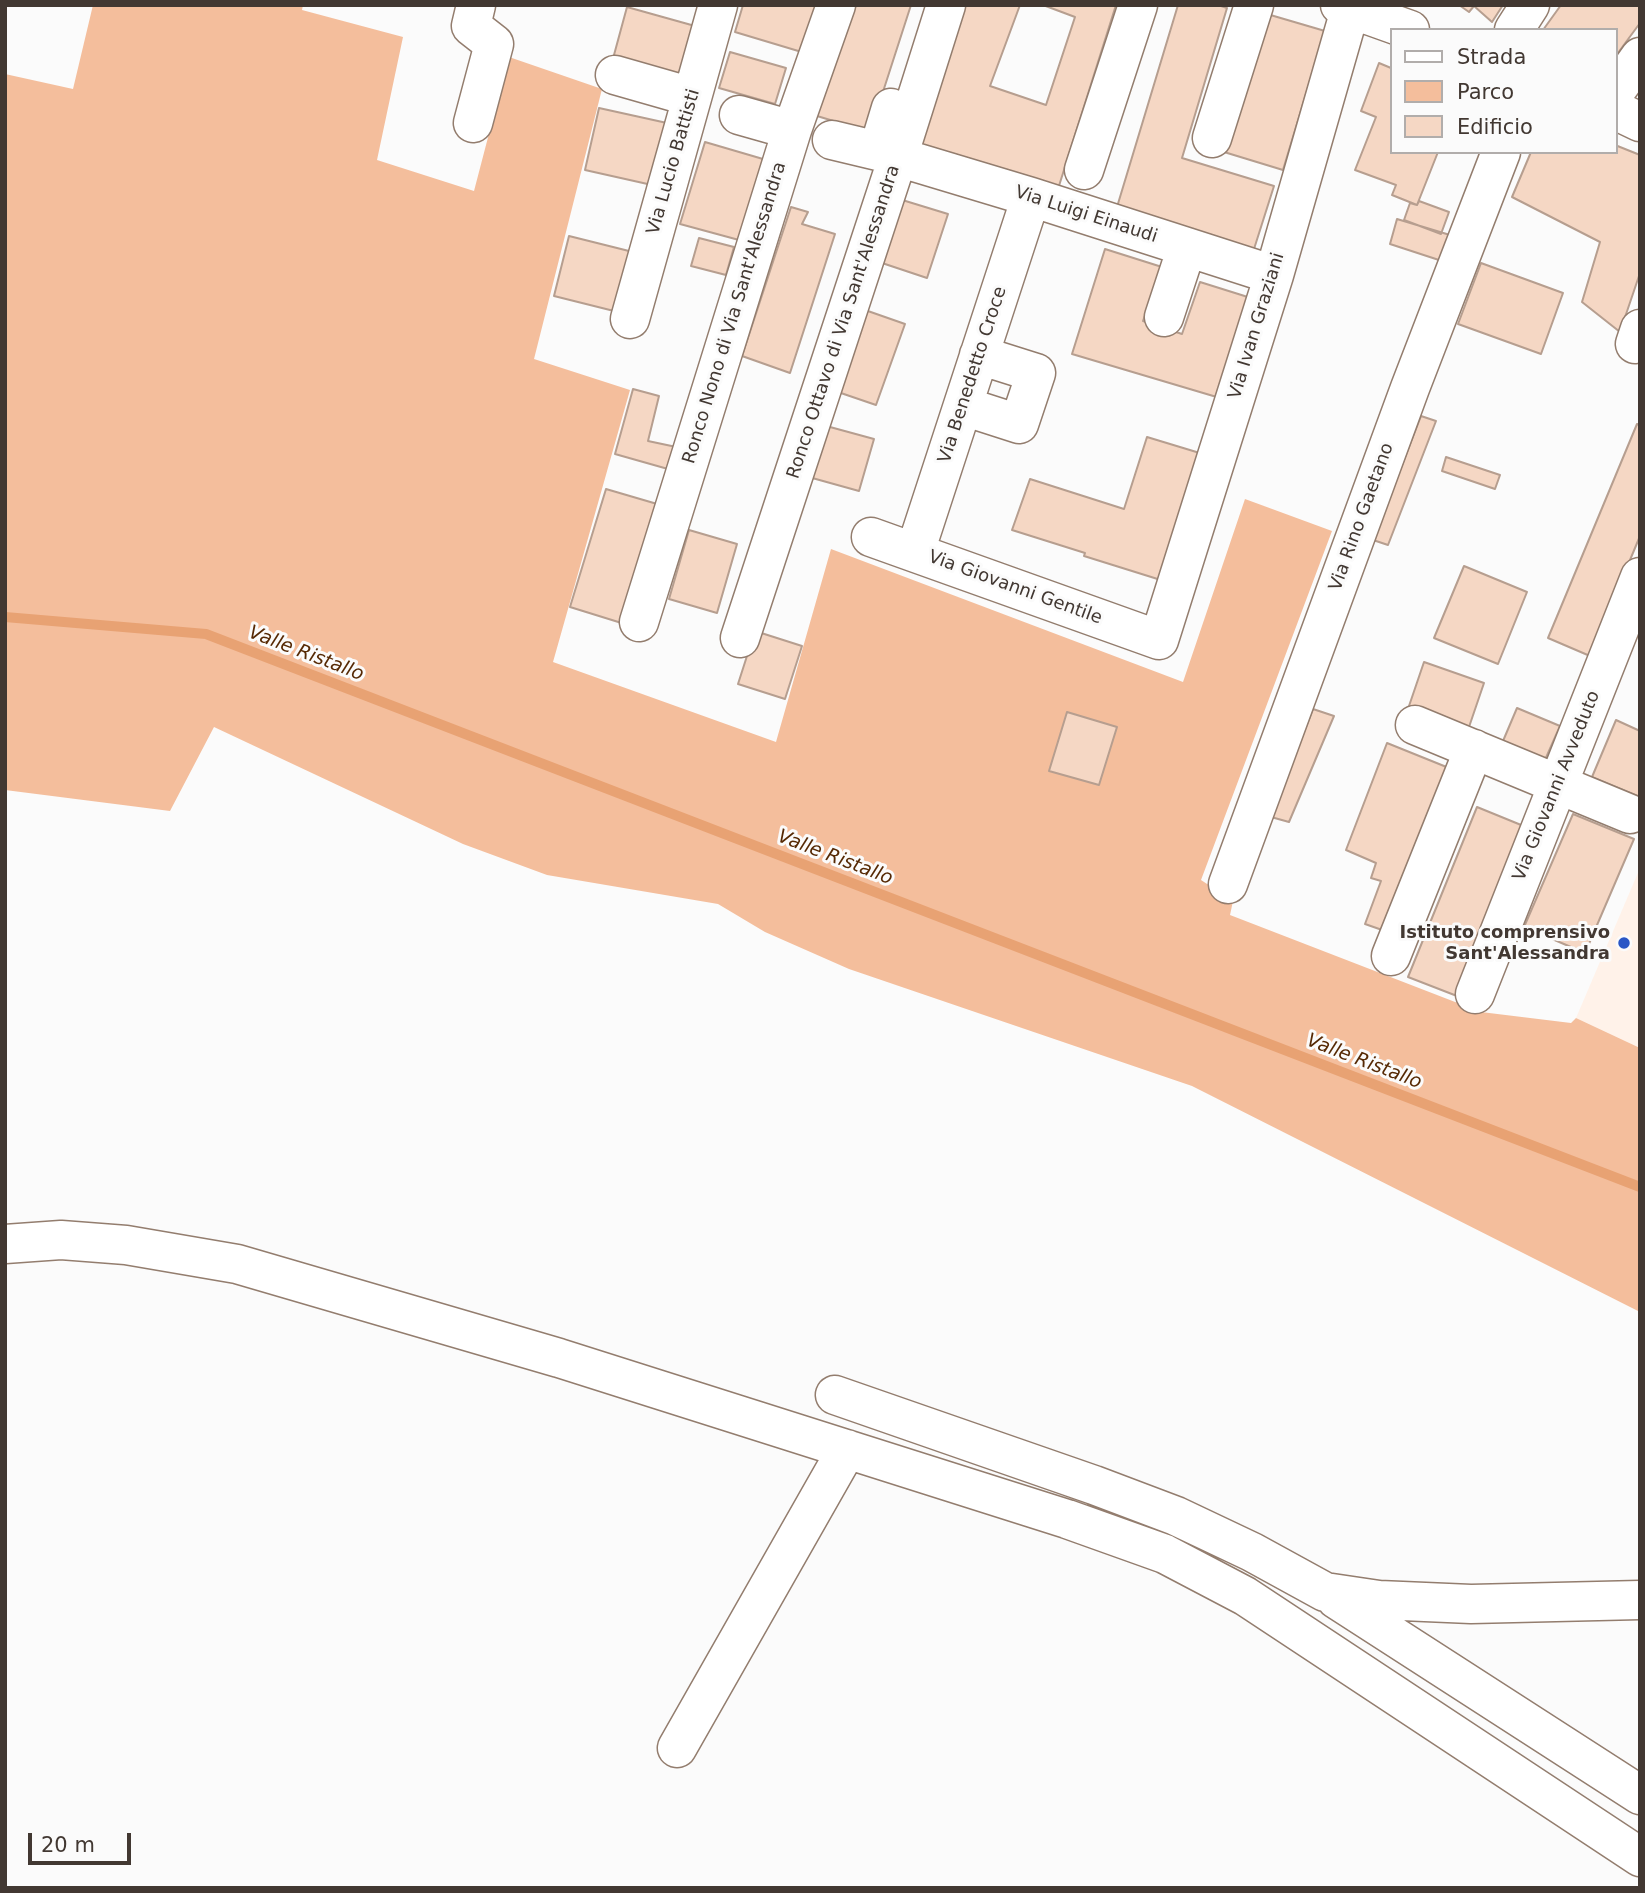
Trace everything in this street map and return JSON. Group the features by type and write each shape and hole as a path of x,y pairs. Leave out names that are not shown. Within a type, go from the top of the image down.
{"street":[{"path":"473,123 495,44 471,26 476,5"},
{"name":"Via Lucio Battisti","path":"630,319 718,5"},
{"name":"Ronco Nono di Via Sant'Alessandra","path":"639,622 792,130 836,5"},
{"path":"832,140 878,151 923,5"},
{"name":"Ronco Ottavo di Via Sant'Alessandra","path":"740,638 946,5"},
{"path":"1084,170 1138,5"},
{"path":"1212,138 1254,5"},
{"path":"1515,28 1531,5"},
{"name":"Via Ivan Graziani","path":"1159,640 1274,275 1373,14"},
{"path":"1617,89 1640,57"},
{"path":"615,75 692,97"},
{"path":"1617,111 1640,122"},
{"path":"739,115 792,130"},
{"name":"Via Rino Gaetano","path":"1228,884 1410,388 1500,154"},
{"name":"Via Luigi Einaudi","path":"898,157 1274,275"},
{"name":"Via Benedetto Croce","path":"915,552 1031,197"},
{"path":"1164,317 1187,247"},
{"path":"963,406 1019,424 1028,399 1036,373 979,355"},
{"name":"Via Giovanni Gentile","path":"871,537 1159,640"},
{"name":"Via Giovanni Avveduto","path":"1475,994 1640,577"},
{"path":"1415,724 1630,814"},
{"path":"1391,956 1474,749"},
{"path":"5,1244 61,1240 126,1245 237,1264 559,1358 1067,1519 1165,1554 1245,1596 1640,1857"},
{"path":"835,1395 1094,1485 1176,1516 1252,1552 1325,1592 1640,1795"},
{"path":"677,1748 847,1449"},
{"path":"1325,1592 1380,1600 1471,1604 1640,1600"}],"shaded area":[{"name":"Istituto comprensivo Sant'Alessandra","path":"1640,868 1640,1048 1576,1018"}],"green space":[{"path":"93,5 303,5 302,10 403,37 377,160 474,191 509,57 602,89 534,359 630,390 553,662 776,742 831,549 1183,682 1245,499 1332,531 1201,880 1233,901 1230,915 1481,1012 1571,1023 1576,1018 1640,1048 1640,1312 1192,1086 849,969 765,932 718,904 547,875 463,844 214,727 170,811 5,790 5,74 73,89"}],"building":[{"path":"743,5 820,5 805,53 735,32"},
{"path":"856,5 911,5 870,132 817,116"},
{"path":"958,5 1020,5 990,86 1046,105 1075,17 1043,5 1116,5 1058,189 920,145"},
{"path":"1178,5 1218,5 1227,8 1182,158 1274,186 1254,249 1117,207"},
{"path":"1459,5 1503,5 1492,22 1474,6 1469,12"},
{"path":"1561,5 1640,5 1640,23 1617,54 1617,28 1544,28"},
{"path":"627,7 695,26 679,84 611,66"},
{"path":"1267,14 1325,31 1283,170 1224,152"},
{"path":"730,52 786,68 775,104 719,88"},
{"path":"1379,63 1390,68 1390,154 1437,154 1417,205 1392,195 1396,185 1355,170 1376,117 1361,111"},
{"path":"599,108 667,123 652,185 585,170"},
{"path":"705,142 763,159 739,240 680,224"},
{"path":"1617,146 1640,155 1640,273 1620,332 1582,302 1600,242 1512,197 1530,154 1617,154"},
{"path":"899,199 948,214 927,278 879,262"},
{"path":"1419,201 1449,212 1441,234 1404,220 1410,203 1417,205"},
{"path":"791,207 808,212 802,224 835,234 790,373 742,356"},
{"path":"1397,219 1450,235 1442,261 1390,244"},
{"path":"569,236 633,252 618,312 554,296"},
{"path":"699,238 734,247 726,275 691,266"},
{"path":"1105,249 1162,267 1143,321 1182,334 1200,282 1251,298 1220,398 1072,354"},
{"path":"1481,263 1563,293 1541,354 1458,324"},
{"path":"865,310 905,324 876,405 835,391"},
{"path":"633,389 659,396 648,441 681,448 675,471 615,454"},
{"path":"1421,416 1436,421 1388,545 1373,540"},
{"path":"819,424 874,439 859,491 805,476"},
{"path":"1637,424 1640,425 1640,536 1590,656 1548,638"},
{"path":"1147,437 1203,454 1164,581 1012,530 1030,479 1124,509"},
{"path":"1446,457 1500,475 1495,489 1442,471"},
{"path":"606,489 664,506 628,625 570,607"},
{"path":"689,530 737,544 717,613 669,599"},
{"path":"1464,566 1527,592 1498,664 1434,638"},
{"path":"755,631 802,646 785,699 738,684"},
{"path":"1424,662 1484,683 1469,727 1409,706"},
{"path":"1517,708 1560,726 1545,760 1503,741"},
{"path":"1313,709 1334,716 1289,822 1271,817"},
{"path":"1067,712 1117,727 1099,785 1049,771"},
{"path":"1616,720 1640,731 1640,797 1592,777"},
{"path":"1387,743 1449,768 1385,931 1365,924 1381,881 1371,878 1376,863 1346,850"},
{"path":"1477,807 1526,827 1457,996 1408,977"},
{"path":"1573,814 1634,839 1585,953 1524,927"}],"waterway":[{"name":"Valle Ristallo","path":"5,617 206,634 1640,1187"}],"place":[{"name":"Istituto comprensivo Sant'Alessandra","path":"1624,943"}]}
